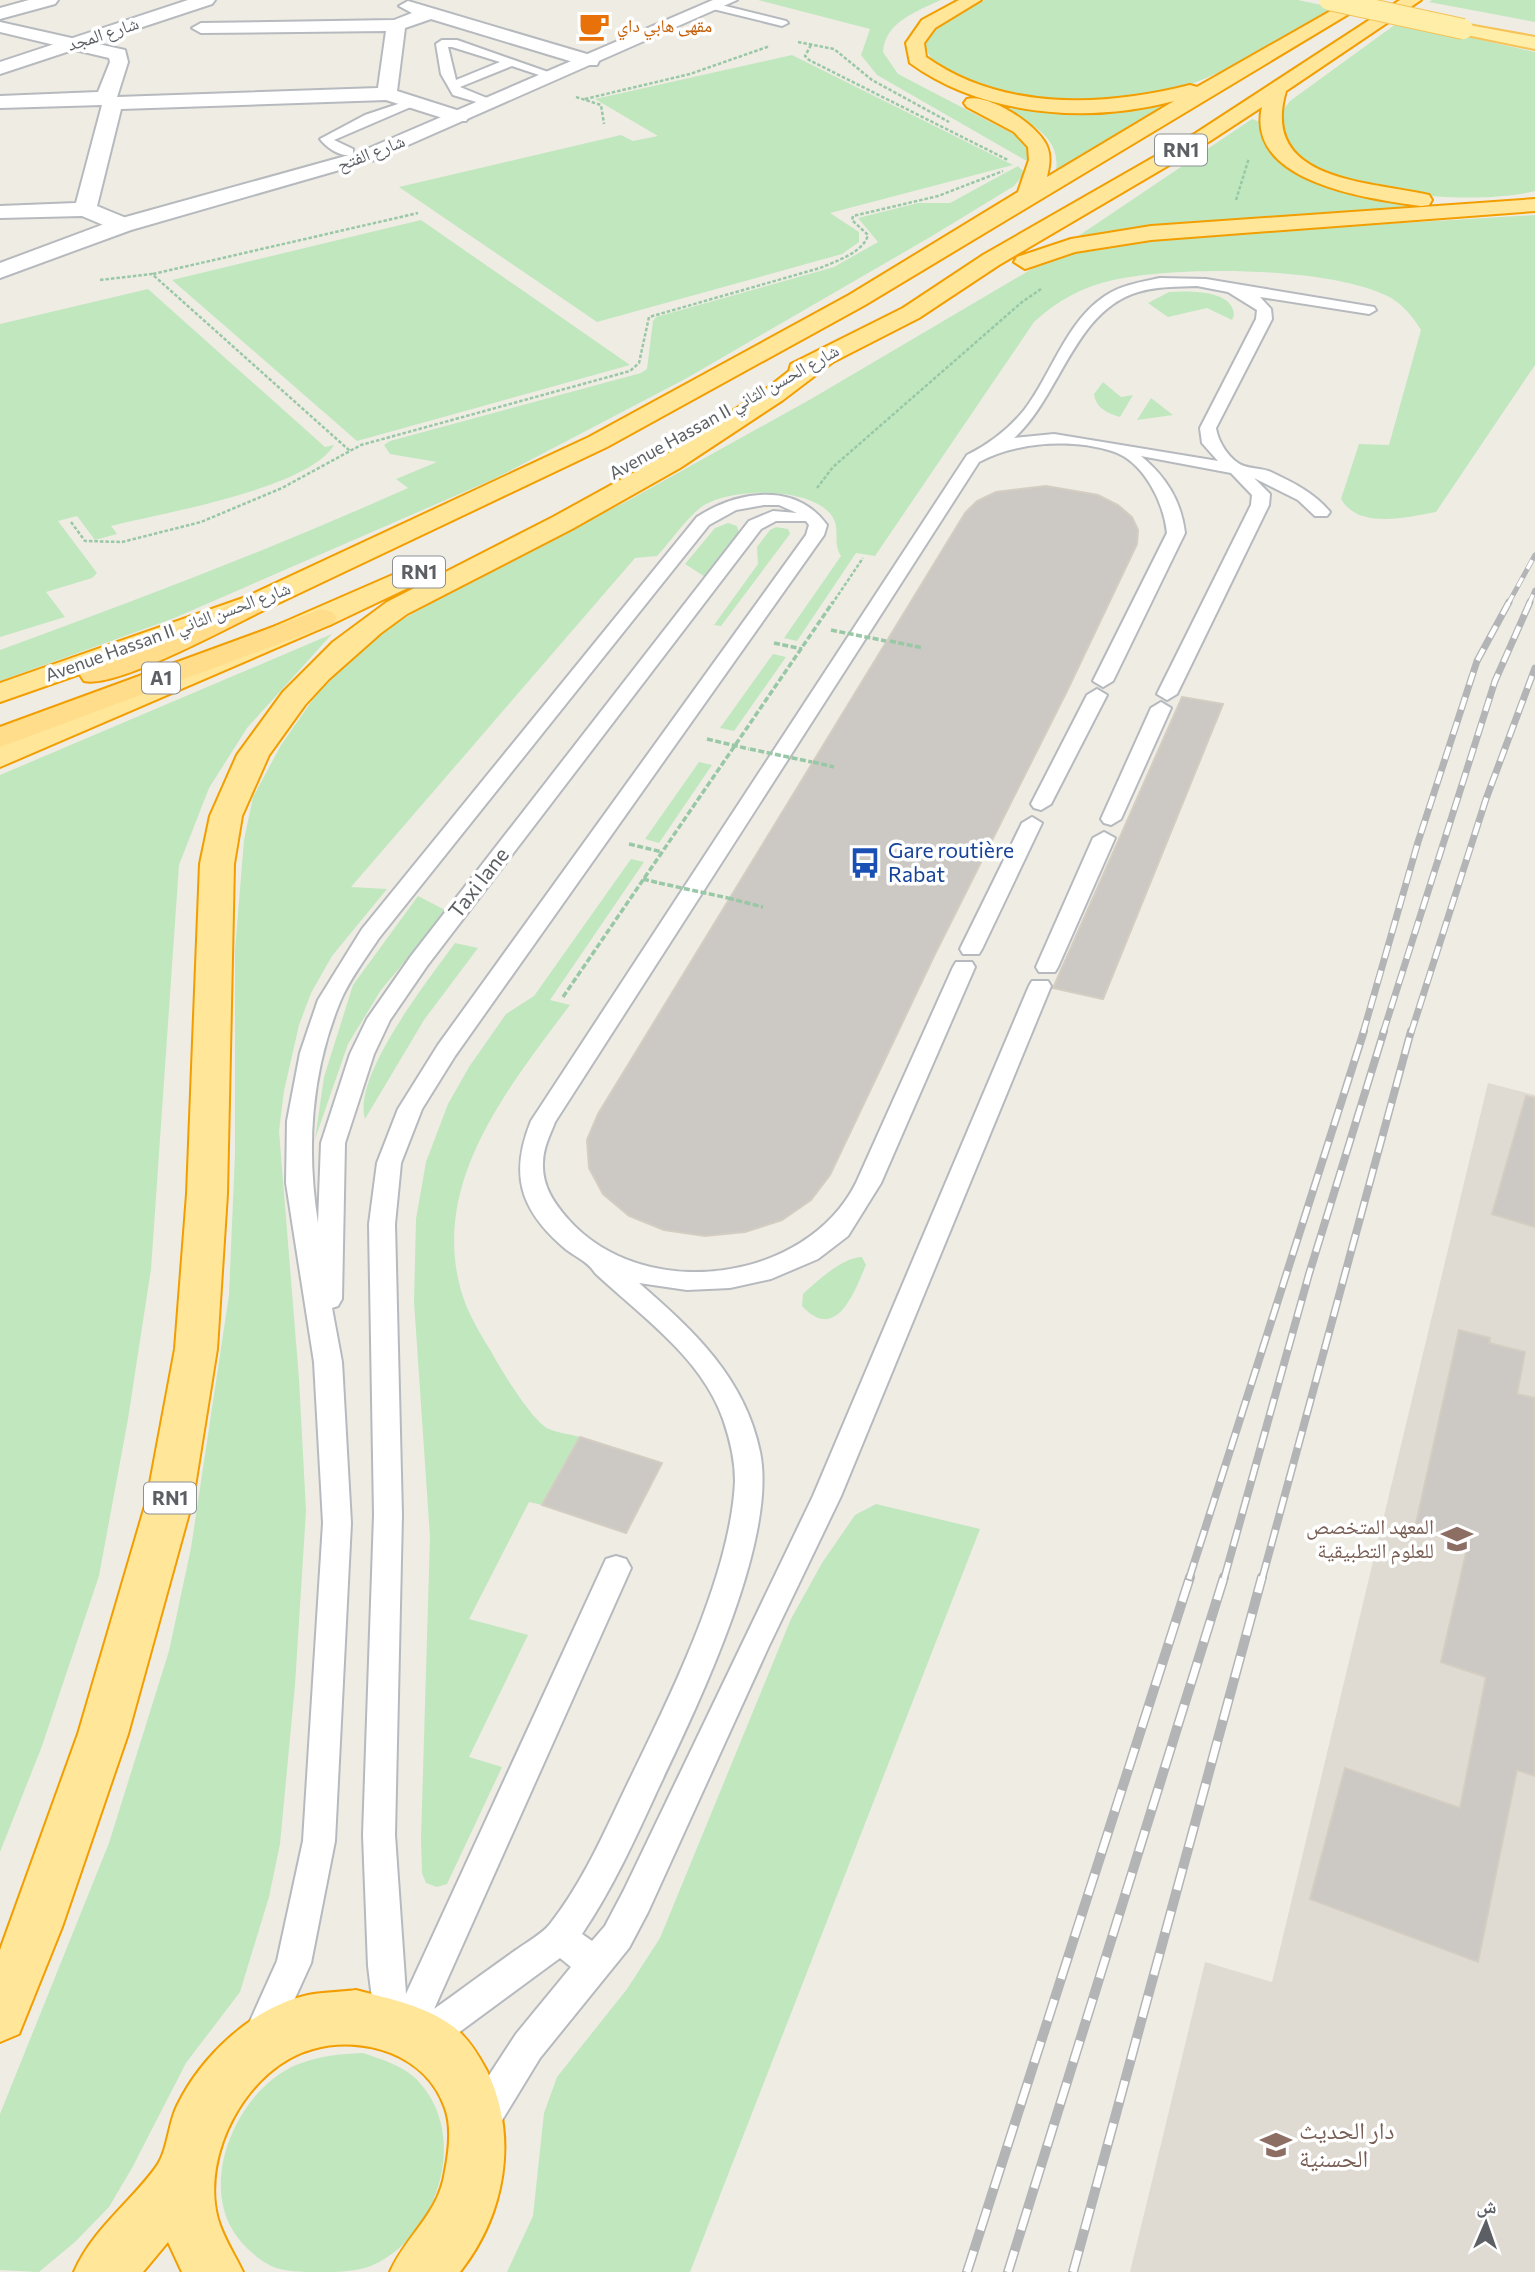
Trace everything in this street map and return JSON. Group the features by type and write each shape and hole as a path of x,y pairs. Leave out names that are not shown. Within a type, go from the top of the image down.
{"highway":[{"path":"954,0 919,17 906,28 898,45 899,54 912,72 1031,134 1038,143 1041,163 1027,196"},
{"path":"972,0 922,30 914,51 925,67 970,89 1024,101 1080,105 1162,98 1216,83"},
{"name":"Avenue Hassan II شارع الحسن الثاني","path":"0,693 256,603 598,442 857,300 1027,196 1111,150 1216,83 1363,0"},
{"name":"Avenue Hassan II شارع الحسن الثاني","path":"0,758 321,618 603,479 824,357 911,313 991,260 1086,207 1277,90 1412,0"},
{"path":"1277,90 1271,113 1272,131 1280,150 1289,159 1328,179 1362,190 1457,203 1535,197"},
{"path":"944,293 1071,246 1151,233 1474,212 1535,205"},
{"name":"RN1","path":"0,2015 36,1927 103,1734 170,1499 196,1349 207,1194 217,864 226,815 244,772 263,742 323,665 373,624 605,502 785,388 824,357"},
{"name":"A1","path":"0,710 141,657 256,603"},
{"name":"A1","path":"0,738 321,618"},
{"path":"213,2272 200,2255 186,2220 182,2181 189,2144 203,2109 225,2077 254,2050 287,2031 322,2019 358,2017 407,2030 442,2052 466,2085 478,2126 477,2170 464,2214 439,2255 420,2272"},
{"path":"104,2272 182,2181"}],"main road":[{"path":"1329,0 1471,24 1535,31"},
{"path":"1386,0 1535,44"}],"street":[{"name":"شارع المجد","path":"0,58 175,0"},
{"name":"شارع المجد","path":"0,68 206,0"},
{"path":"389,0 584,59"},
{"name":"شارع الفتح","path":"485,100 720,1"},
{"path":"0,14 33,2"},
{"path":"201,29 396,24 432,12"},
{"path":"387,94 396,24"},
{"path":"0,27 118,54 119,62 109,100 109,124 85,209"},
{"name":"شارع الفتح","path":"0,258 271,179 368,156 542,72 584,59"},
{"path":"0,102 177,101 387,94 452,115"},
{"path":"109,124 177,101"},
{"name":"شارع الفتح","path":"271,179 452,115"},
{"path":"0,212 85,209 117,222"},
{"name":"شارع الفتح","path":"0,271 117,222"}],"lane":[{"path":"720,1 782,23"},
{"path":"485,100 457,92 452,86 444,64 444,43 453,43 542,72"},
{"path":"452,86 512,62"},
{"path":"348,152 332,145 326,139 369,118 414,103"},
{"path":"994,448 1034,407 1087,317 1121,293 1158,283 1191,282 1369,310"},
{"path":"478,2126 528,2046 617,1937 636,1901 753,1647 827,1496 1107,828 1164,701 1260,505 1261,494 1210,443 1208,428 1264,319 1264,309 1245,293 1224,287"},
{"path":"407,2030 560,1938 596,1885 711,1633 732,1570 744,1518 749,1474 738,1427 723,1389 702,1358 593,1256 556,1228 535,1194 531,1157 542,1121 973,459 994,448 1024,441 1054,439 1118,447 1235,467 1281,481 1304,496 1321,512"},
{"path":"593,1256 641,1275 695,1281 751,1276 800,1257 839,1229 862,1195 1036,813 1176,533 1176,516 1162,485 1147,468 1118,447"},
{"path":"254,2050 294,1963 319,1841 337,1523 328,1362 299,1183 299,1121 312,1053 329,1000 348,965 703,521 715,511 749,501 776,501 802,508 813,516 818,526 817,531 446,1051 410,1109 389,1163 382,1224 388,1515 379,1835 385,1966 407,2030"},
{"name":"Taxi lane","path":"328,1362 333,1143 347,1091 379,1019 411,971 755,525 773,516 793,516 808,522 817,531"},
{"path":"407,2030 616,1569"},
{"path":"560,1938 596,1965"}],"path":[{"path":"792,41 834,50 872,80 960,128"},
{"path":"585,99 690,74 776,43"},
{"path":"71,522 85,541 91,543 127,542 164,534 258,501 376,440 634,369 639,363 649,317 820,268 845,257 866,242 868,235 852,220 853,216 938,196 1014,165 809,60 806,56 811,45"},
{"path":"573,96 601,105 604,124"},
{"path":"1227,228 1257,134 1272,131"},
{"path":"967,139 973,135"},
{"path":"100,280 152,274 418,213"},
{"path":"152,274 351,451"},
{"path":"802,508 833,467 1022,302 1044,287"},
{"path":"563,997 863,558"},
{"path":"831,630 923,648"},
{"path":"675,733 834,767"},
{"path":"643,879 763,907"}],"shaded area":[{"name":"المعهد المتخصص للعلوم التطبيقية","path":"1488,1083 1535,1095 1535,2272 1130,2272 1205,1962 1272,1982"}],"green space":[{"path":"758,0 941,0 913,13 896,25 885,42 883,52 898,74 1015,135 1031,150 1033,162 1025,160 877,75 861,55 870,29"},
{"path":"985,0 1298,0 1336,8 1251,56 1199,81 1145,96 1089,101 1005,92 960,79 937,65 927,50 925,41 945,22"},
{"path":"1535,0 1535,22 1429,2"},
{"path":"1400,21 1535,52 1535,191 1507,196 1472,197 1393,191 1354,183 1320,169 1294,150 1279,126 1283,110 1290,101"},
{"path":"792,55 1013,165 830,213 859,232 859,242 842,254 597,322 399,187 621,135 633,141 658,136 595,99"},
{"path":"983,98 1012,103 1178,100 1056,170 1056,156 1043,134 1021,119 983,102"},
{"path":"1252,119 1260,122 1274,157 1304,177 1428,209 1071,241"},
{"path":"1018,166 1025,173 1014,186 932,236 687,378 494,479 172,619 0,681 0,650 307,532 408,488 396,479 437,462 390,454 384,445 390,441 641,373 647,369 653,321 656,317 834,267 878,242 858,218 918,203 950,203"},
{"path":"1535,215 1535,365 1436,512 1398,518 1371,518 1349,509 1341,499 1359,444 1389,445 1421,330 1408,312 1392,298 1351,284 1320,278 1247,271 1141,275 1091,287 1061,301 1034,322 875,556 856,553 797,641 784,638 841,556 832,516 821,506 806,499 768,493 729,496 700,508 657,556 635,558 351,887 387,889 332,956 311,993 299,1025 284,1091 279,1131 299,1379 306,1511 295,1685 280,1844 269,1897 240,1992 186,2063 109,2207 75,2242 39,2272 0,2270 0,2114 109,1843 169,1651 191,1548 229,1295 235,1153 235,950 244,840 253,797 281,745 316,695 352,658 393,625 446,594 631,499 811,399 1047,260 1095,248 1156,238"},
{"path":"421,220 630,365 357,441 172,280"},
{"path":"148,289 325,447 334,445 319,461 265,487 111,526 117,534 95,540 77,516 58,521 97,573 92,578 46,592 65,617 0,637 0,324"},
{"path":"1169,292 1197,292 1218,296 1232,307 1234,315 1232,320 1207,308 1168,317 1148,303"},
{"path":"1103,382 1121,397 1133,395 1120,417 1107,412 1097,403 1094,394"},
{"path":"1151,398 1173,415 1137,420"},
{"path":"728,523 737,526 739,533 707,578 685,564 715,528"},
{"path":"776,527 788,529 790,534 721,626 714,625 758,564 757,547 770,530"},
{"path":"332,634 247,728 209,788 179,865 151,1269 128,1419 99,1576 42,1746 0,1852 0,775"},
{"path":"773,654 786,657 734,731 720,728"},
{"path":"699,762 712,765 659,843 645,839"},
{"path":"631,859 644,862 550,1000 570,1005 499,1104 465,1177 456,1216 455,1256 463,1297 480,1333 510,1383 535,1417 549,1429 580,1437 542,1505 529,1502 469,1619 528,1635 469,1757 502,1767 447,1884 437,1887 426,1883 422,1873 421,1839 430,1537 414,1302 416,1219 426,1162 448,1104 469,1067 506,1014 534,996"},
{"path":"418,896 447,911 381,990 348,1044 315,1139 324,1077 353,985"},
{"path":"455,943 478,948 424,1020 365,1119 364,1101 370,1078 381,1054 395,1028"},
{"path":"862,1257 866,1265 856,1287 843,1309 835,1316 825,1319 814,1316 802,1306 803,1294 823,1277 839,1265"},
{"path":"876,1504 980,1529 690,2272 507,2272 533,2216 544,2113 557,2077 627,1989 660,1938 791,1619 822,1563 855,1515"},
{"path":"363,2053 407,2072 419,2082 434,2105 442,2130 444,2157 439,2184 429,2210 414,2233 394,2252 371,2266 345,2271 306,2272 269,2265 243,2244 228,2222 222,2197 222,2171 228,2144 239,2119 255,2096 274,2078 296,2065 312,2059"}],"building":[{"name":"Gare routière Rabat","path":"1046,486 1098,495 1118,505 1132,517 1138,530 1137,544 1068,689 935,954 830,1175 811,1200 782,1220 745,1232 705,1236 664,1230 629,1216 603,1194 589,1168 587,1140 598,1114 965,513 977,501 996,492"},
{"path":"1182,697 1223,704 1103,999 1053,988"},
{"path":"1526,1096 1535,1098 1535,1227 1492,1214"},
{"path":"1459,1330 1490,1338 1489,1343 1525,1352 1517,1394 1535,1398 1535,1776 1517,1770 1478,1962 1310,1899 1345,1768 1460,1808 1486,1677 1441,1662 1468,1544 1415,1528"},
{"path":"580,1437 662,1463 626,1533 542,1505"}],"railway":[{"path":"1508,604 1535,555"},
{"path":"1529,604 1535,590"},
{"path":"1363,1033 1418,842 1477,661 1509,602"},
{"path":"1383,1033 1495,681 1530,602"},
{"path":"1411,1033 1486,799 1535,668"},
{"path":"1189,1579 1364,1031"},
{"path":"1224,1579 1309,1274 1384,1031"},
{"path":"1262,1579 1411,1031"},
{"path":"967,2272 1190,1577"},
{"path":"1008,2272 1224,1577"},
{"path":"1073,2272 1262,1577"}],"place":[{"name":"مقهى هابي داي","path":"594,26"},
{"name":"Gare routière Rabat","path":"865,863"},
{"name":"المعهد المتخصص للعلوم التطبيقية","path":"1457,1539"},
{"name":"دار الحديث الحسنية","path":"1276,2145"}]}
